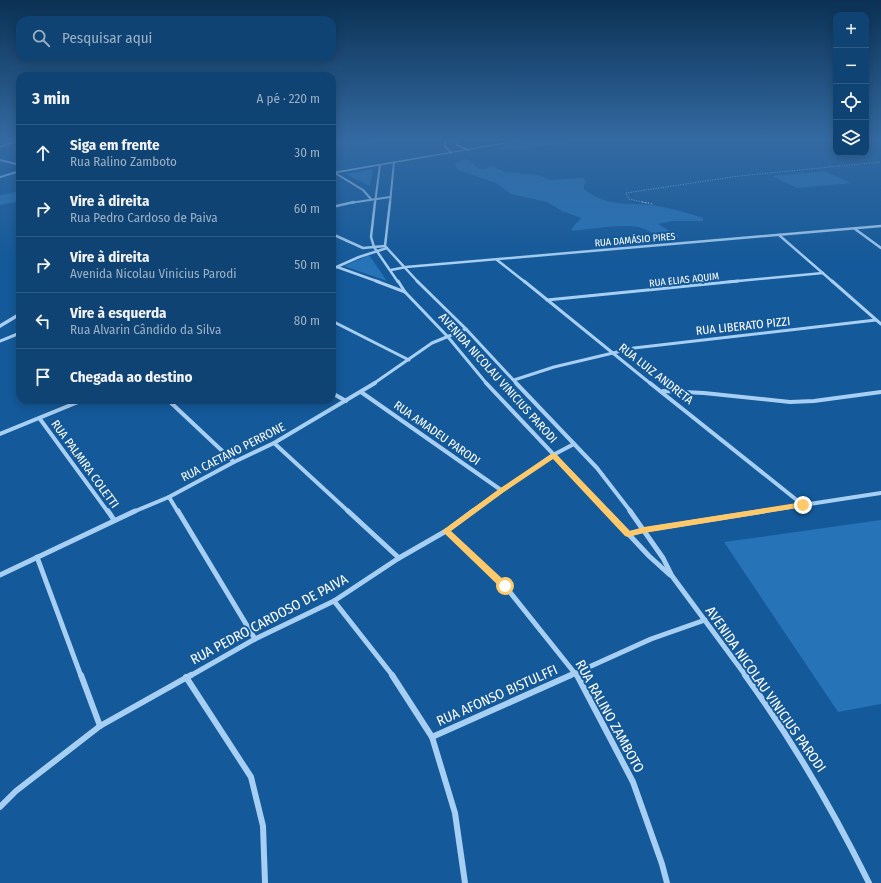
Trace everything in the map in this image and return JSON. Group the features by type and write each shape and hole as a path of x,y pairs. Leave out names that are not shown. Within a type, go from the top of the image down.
{"street":[{"path":"347,181 363,190 371,199"},
{"path":"375,249 371,237 378,181"},
{"path":"336,267 375,249 386,247 392,181"},
{"path":"336,206 376,198 390,197"},
{"name":"RUA DAMÁSIO PIRES","path":"391,270 406,267 881,226"},
{"path":"855,229 881,248"},
{"path":"779,235 881,324"},
{"path":"336,236 363,248 375,249"},
{"name":"AVENIDA NICOLAU VINICIUS PARODI","path":"386,247 406,267 426,291 466,330 597,468 644,530 663,558 672,576 763,700 800,756 826,798 869,883"},
{"name":"AVENIDA NICOLAU VINICIUS PARODI","path":"375,249 405,292 448,337 474,370 649,556 672,576"},
{"name":"RUA LUIZ ANDRETA","path":"496,259 663,391 803,505"},
{"path":"336,267 405,292"},
{"name":"RUA ELIAS AQUIM","path":"546,300 823,273"},
{"path":"0,326 16,316"},
{"name":"RUA LIBERATO PIZZI","path":"514,380 554,367 613,352 652,345 876,320"},
{"path":"336,323 409,360"},
{"name":"RUA CAETANO PERRONE","path":"0,575 114,520 169,496 274,443 362,392 432,343 466,330"},
{"path":"0,341 16,335"},
{"path":"663,391 704,393 790,402 814,401 881,392"},
{"name":"RUA AMADEU PARODI","path":"362,392 501,490"},
{"path":"336,395 346,401"},
{"path":"0,434 74,404"},
{"path":"172,404 234,462"},
{"name":"RUA PALMIRA COLETTI","path":"40,419 114,520"},
{"path":"274,443 399,558"},
{"name":"RUA PEDRO CARDOSO DE PAIVA","path":"0,807 16,791 100,726 255,639 334,601 399,558 446,531 501,490 553,455 574,444"},
{"path":"628,534 644,530 881,493"},
{"path":"169,496 255,639"},
{"name":"RUA RALINO ZAMBOTO","path":"446,531 505,586 576,673 633,782 662,864 667,883"},
{"path":"37,557 100,726"},
{"path":"334,601 400,683 432,736 455,813 465,883"},
{"name":"RUA AFONSO BISTULFFI","path":"432,736 651,640 705,620"},
{"path":"186,677 251,777 263,826 265,883"}],"path":[{"path":"654,204 629,199 626,193 704,181"}],"shaded area":[{"path":"360,181 371,181 370,186"},
{"path":"491,181 586,181 584,189 601,199 610,202 664,207 703,218 703,221 672,221 658,224 679,236 668,239 638,227 631,226 572,231 572,228 581,218 562,211 547,202 511,194 496,183"},
{"path":"783,181 847,181 851,183 797,188"},
{"path":"16,192 16,202 0,205 0,195"},
{"path":"369,255 387,281 344,266"},
{"path":"881,520 881,704 838,712 724,542"}],"route":[{"path":"505,586 446,531 501,490 553,455 628,534 644,530 803,505"}]}
